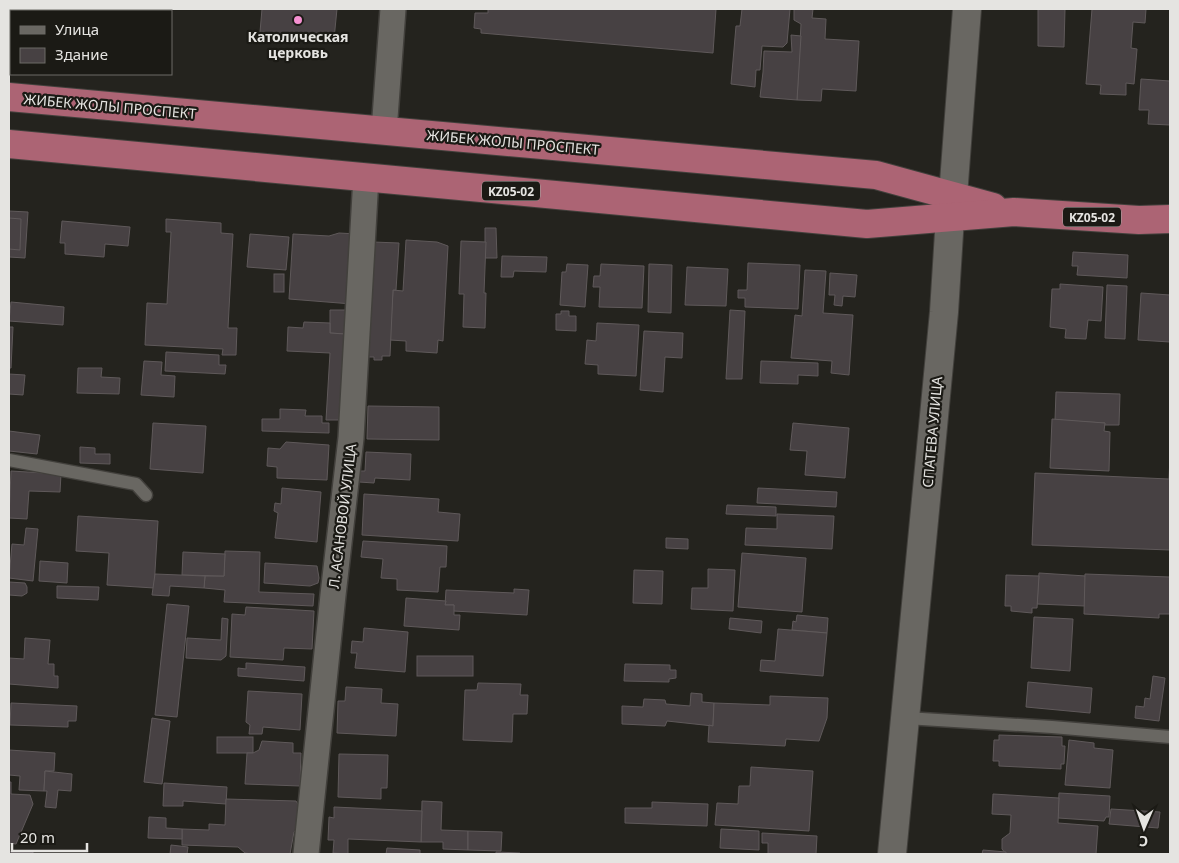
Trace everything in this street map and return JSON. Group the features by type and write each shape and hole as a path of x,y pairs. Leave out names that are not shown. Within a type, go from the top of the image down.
{"highway":[{"name":"ЖИБЕК ЖОЛЫ ПРОСПЕКТ","path":"9,96 876,175 952,207"},
{"name":"ЖИБЕК ЖОЛЫ ПРОСПЕКТ","path":"9,144 867,224 952,207 1139,220 1170,219"}],"street":[{"path":"384,131 392,9"},
{"name":"СПАТЕВА УЛИЦА","path":"892,854 944,312 967,9"},
{"name":"Л. АСАНОВОЙ УЛИЦА","path":"306,854 351,438 366,177"}],"lane":[{"path":"9,460 136,484 146,494"},
{"path":"906,718 1052,726 1170,736"}],"building":[{"path":"52,9 147,9 146,10"},
{"name":"Католическая церковь","path":"262,9 337,9 334,39 260,32"},
{"path":"488,9 716,9 713,53 481,33 481,29 474,28 475,13 488,13"},
{"path":"742,9 790,9 787,43 783,47 762,46 760,70 756,70 755,87 731,84 736,26 740,26"},
{"path":"794,9 813,9 812,18 826,19 825,39 859,41 856,91 822,89 821,101 797,100 801,24 794,20"},
{"path":"1038,9 1065,9 1064,47 1038,46"},
{"path":"1092,9 1146,9 1145,23 1133,22 1131,48 1137,49 1134,84 1126,83 1126,95 1100,94 1101,85 1086,84"},
{"path":"791,35 801,36 797,100 760,97 764,51 792,52"},
{"path":"1141,79 1170,81 1170,125 1148,124 1149,110 1139,110"},
{"path":"9,211 28,212 25,258 9,257"},
{"path":"9,218 21,219 20,250 9,249"},
{"path":"166,219 221,223 221,233 233,234 228,328 237,328 236,355 222,355 223,349 145,345 147,303 167,304 171,232 166,232"},
{"path":"62,221 130,227 128,246 105,244 104,257 65,254 65,243 60,243"},
{"path":"485,228 496,228 497,258 485,258"},
{"path":"339,233 357,234 352,304 289,299 293,234 329,236"},
{"path":"250,234 289,237 286,270 247,267"},
{"path":"406,240 437,242 448,246 443,341 438,340 437,353 406,351 406,341 390,340 393,290 403,291"},
{"path":"461,241 486,242 485,328 463,327 464,294 459,294"},
{"path":"373,242 399,243 396,290 393,290 390,356 382,356 382,360 374,360 374,357 368,357"},
{"path":"1073,252 1128,255 1127,278 1077,275 1078,266 1072,266"},
{"path":"502,256 547,257 546,272 514,271 513,277 501,277"},
{"path":"748,263 800,265 798,309 745,307 745,298 738,298 738,290 747,290"},
{"path":"567,264 588,265 585,307 560,305 562,272 566,272"},
{"path":"601,264 644,266 642,308 599,307 600,287 593,287 594,276 600,276"},
{"path":"649,264 672,265 671,313 648,312"},
{"path":"687,267 728,269 726,306 685,305"},
{"path":"805,270 826,271 823,313 853,315 849,375 831,373 832,361 791,358 795,315 802,316"},
{"path":"830,273 857,275 855,297 843,296 842,306 834,305 835,295 829,295"},
{"path":"274,274 284,274 284,292 274,292"},
{"path":"1060,284 1103,287 1101,321 1088,320 1086,339 1065,338 1066,329 1050,327 1052,289 1060,289"},
{"path":"1107,285 1127,286 1125,339 1105,338"},
{"path":"1141,293 1170,295 1170,342 1138,340"},
{"path":"11,302 64,307 63,325 9,321"},
{"path":"330,310 351,310 345,334 330,333"},
{"path":"730,310 745,311 742,379 726,379"},
{"path":"561,311 569,311 569,316 576,316 576,331 556,330 556,314 561,314"},
{"path":"304,322 330,323 330,333 345,334 341,420 326,420 330,353 287,351 288,327 303,328"},
{"path":"597,323 639,325 636,376 598,374 598,365 585,364 587,340 596,341"},
{"path":"9,327 13,327 11,368 9,368"},
{"path":"644,331 683,333 682,358 665,357 663,392 640,390"},
{"path":"166,352 219,355 219,365 226,365 225,374 165,371"},
{"path":"144,361 162,362 161,375 175,376 174,397 141,395"},
{"path":"761,361 818,363 818,376 798,375 798,384 760,383"},
{"path":"78,368 102,368 101,377 120,378 119,394 77,393"},
{"path":"9,374 25,375 23,395 9,394"},
{"path":"1056,392 1120,394 1119,425 1055,420"},
{"path":"368,406 439,407 439,440 367,439"},
{"path":"280,409 306,410 305,416 322,416 322,423 329,423 329,433 262,431 262,419 280,419"},
{"path":"1052,419 1105,423 1104,431 1110,432 1109,471 1050,468"},
{"path":"153,423 206,426 203,473 150,469"},
{"path":"793,423 849,428 845,478 805,475 807,451 790,450"},
{"path":"9,431 40,435 37,454 9,451"},
{"path":"286,442 329,445 327,480 277,478 277,467 267,466 268,448 280,449"},
{"path":"80,447 95,448 95,454 110,454 110,464 80,463"},
{"path":"366,452 411,454 410,480 375,478 374,483 359,482 360,471 365,471"},
{"path":"1170,456 1170,550 1032,545 1035,473 1169,479"},
{"path":"11,471 61,474 60,492 29,491 27,519 9,518"},
{"path":"282,488 321,492 317,542 275,538 278,513 274,511 275,503 281,504"},
{"path":"758,488 837,492 836,507 757,503"},
{"path":"364,494 439,499 438,512 460,514 458,541 362,535"},
{"path":"727,505 776,507 776,516 726,514"},
{"path":"777,514 834,516 832,549 745,545 746,528 777,529"},
{"path":"78,516 158,521 154,588 107,585 109,553 76,551"},
{"path":"26,528 38,529 33,581 9,578 12,544 24,545"},
{"path":"666,538 688,539 688,549 666,548"},
{"path":"363,541 447,546 446,567 440,567 438,592 397,590 397,579 381,578 383,559 361,557"},
{"path":"225,551 260,552 259,592 314,594 313,606 224,602 225,590 204,588 205,576 224,576"},
{"path":"183,552 225,554 224,576 182,575"},
{"path":"742,553 806,558 802,612 738,607"},
{"path":"40,561 68,563 67,583 39,581"},
{"path":"265,563 317,566 318,583 310,586 264,583"},
{"path":"708,569 735,570 733,611 691,609 692,588 708,588"},
{"path":"634,570 663,571 662,604 633,603"},
{"path":"1039,573 1086,576 1085,606 1037,604"},
{"path":"155,574 205,576 204,588 170,586 169,596 152,595"},
{"path":"1085,574 1170,577 1170,614 1159,614 1159,618 1084,614"},
{"path":"1006,575 1039,576 1037,608 1032,608 1032,613 1011,611 1011,606 1005,606"},
{"path":"9,582 25,583 27,593 22,596 9,595"},
{"path":"57,586 99,587 98,600 57,598"},
{"path":"514,589 529,590 527,615 453,611 454,605 445,605 446,590 514,593"},
{"path":"406,598 446,601 445,605 454,605 454,615 460,615 459,630 404,626"},
{"path":"167,604 189,606 177,717 155,715"},
{"path":"246,607 314,611 312,649 284,648 283,660 230,657 232,614 245,615"},
{"path":"797,615 828,618 827,633 792,630 793,621 796,622"},
{"path":"1034,617 1073,619 1070,671 1031,668"},
{"path":"222,618 228,619 226,656 221,660 186,658 187,638 221,640"},
{"path":"730,618 762,621 761,633 729,629"},
{"path":"364,628 408,632 405,672 355,668 357,653 351,653 352,641 363,642"},
{"path":"778,629 827,633 823,676 760,671 761,660 775,661"},
{"path":"25,638 50,640 48,664 54,664 54,676 58,676 58,688 9,684 9,658 24,659"},
{"path":"417,656 473,656 473,676 417,676"},
{"path":"246,663 305,667 304,681 238,676 238,668 246,669"},
{"path":"625,664 670,665 670,670 676,670 676,678 669,679 669,682 624,681"},
{"path":"1153,676 1165,678 1159,721 1135,718 1136,706 1144,707 1145,698 1150,699"},
{"path":"1028,682 1092,688 1090,713 1026,707"},
{"path":"478,683 521,684 520,695 528,695 527,714 513,714 512,742 463,740 465,690 477,690"},
{"path":"346,687 382,689 381,703 398,704 396,736 337,733 338,701 345,701"},
{"path":"248,691 302,694 300,730 263,727 262,734 249,734 250,725 246,722"},
{"path":"691,693 702,694 702,702 714,703 713,726 667,721 665,726 622,724 622,706 643,707 644,699 665,700 666,704 690,706"},
{"path":"770,696 828,698 827,718 819,741 786,739 785,746 708,742 709,725 713,726 714,703 770,705"},
{"path":"11,703 77,706 76,721 68,721 68,727 10,725"},
{"path":"152,718 170,721 162,784 144,782"},
{"path":"999,735 1062,737 1062,746 1065,746 1064,764 1061,764 1061,769 999,766 999,761 993,761 994,740 999,740"},
{"path":"217,737 253,737 253,753 217,753"},
{"path":"1069,740 1094,743 1094,748 1113,750 1110,788 1065,785"},
{"path":"262,741 293,743 293,753 301,753 300,786 245,784 247,753 259,750"},
{"path":"9,750 55,753 54,771 45,771 44,791 19,790 20,776 9,775"},
{"path":"339,754 388,755 387,788 381,788 381,799 338,797"},
{"path":"751,767 813,771 809,831 715,825 717,803 738,804 739,786 750,786"},
{"path":"45,771 72,774 71,791 58,790 56,808 45,807 47,791 44,791"},
{"path":"9,782 11,782 11,794 30,795 33,804 16,844 9,843"},
{"path":"164,783 227,787 226,804 183,801 183,806 163,806"},
{"path":"1059,793 1110,796 1109,817 1106,817 1104,821 1058,818"},
{"path":"993,794 1059,798 1058,823 1098,826 1096,854 1006,854 1002,849 1002,839 1010,833 1011,815 992,814"},
{"path":"226,799 296,801 301,809 300,826 294,832 290,854 252,854 245,853 238,847 182,845 182,829 209,830 209,824 225,825"},
{"path":"422,801 442,802 441,830 468,831 468,850 443,849 443,842 421,842"},
{"path":"652,802 708,804 707,826 625,823 625,808 652,808"},
{"path":"334,807 422,811 421,842 348,839 348,854 333,853 334,840 328,840 329,817 334,818"},
{"path":"1111,809 1160,812 1158,828 1109,824"},
{"path":"149,817 166,818 166,828 182,829 182,839 148,838"},
{"path":"721,829 759,831 759,850 720,848"},
{"path":"468,831 502,832 501,851 468,850"},
{"path":"762,833 817,836 816,854 768,854 768,843 762,843"},
{"path":"171,845 188,847 187,854 170,854"},
{"path":"387,848 420,850 420,854 386,854"},
{"path":"983,850 1006,852 1006,854 982,854"},
{"path":"9,852 33,852 33,854 9,854"},
{"path":"496,852 520,853 520,854 496,854"}],"place":[{"name":"Католическая церковь","path":"298,20"}]}
